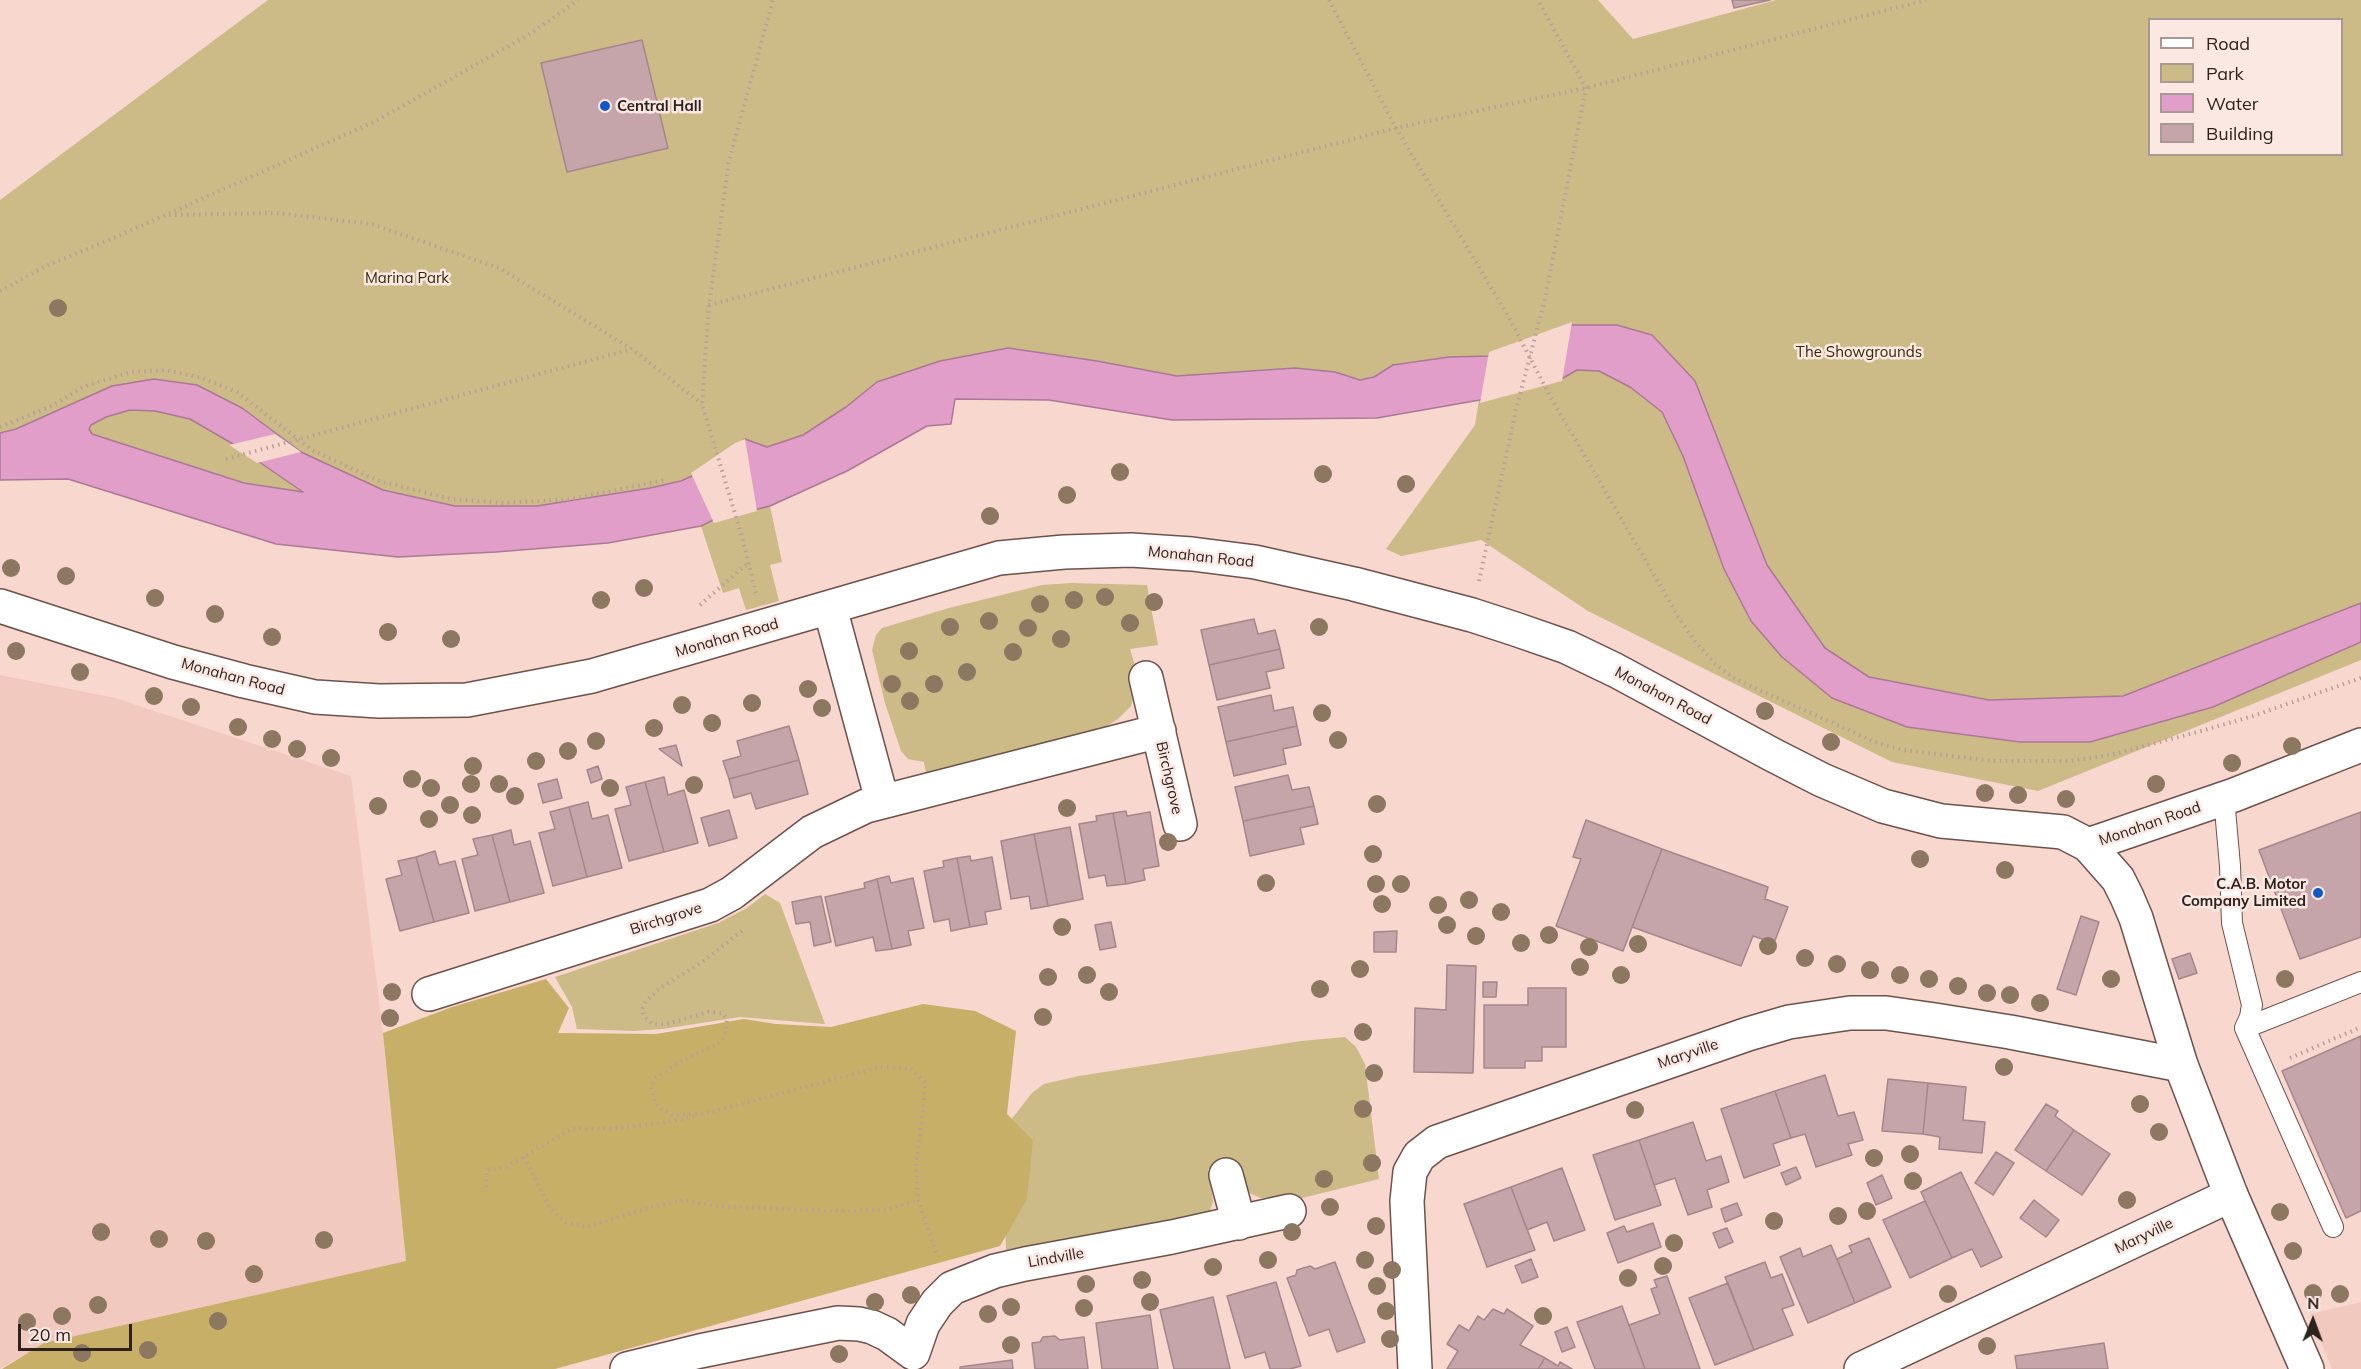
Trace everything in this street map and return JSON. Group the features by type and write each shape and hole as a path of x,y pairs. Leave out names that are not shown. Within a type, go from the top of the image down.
{"street":[{"name":"Monahan Road","path":"0,606 173,662 315,697 379,701 467,700 592,676 999,558 1064,552 1131,550 1192,554 1255,562 1354,584 1472,615 1556,643 1587,657 1666,696 1812,775 1883,806 1941,820 2063,831 2088,845 2224,798 2361,745"},
{"path":"830,608 882,800"},
{"name":"Birchgrove","path":"1146,678 1180,824"},
{"name":"Birchgrove","path":"429,994 710,905 732,892 812,832 846,813 882,800 1158,732"},
{"path":"2088,845 2118,879 2136,918 2181,1065 2231,1195 2307,1369"},
{"name":"Maryville","path":"1415,1369 1407,1201 1410,1172 1419,1156 1437,1142 1748,1034 1789,1022 1850,1013 1886,1013 1958,1023 2181,1065"},
{"path":"1226,1175 1239,1223"},
{"name":"Maryville","path":"1861,1369 2231,1195"},
{"name":"Lindville","path":"627,1369 700,1351 838,1323 859,1324 887,1334 912,1361 927,1316 952,1288 1025,1264 1239,1223 1289,1211"}],"lane":[{"path":"2224,798 2232,923 2252,1005 2245,1028 2332,1227"},
{"path":"2245,1028 2361,982"}],"path":[{"path":"0,291 44,267 376,120 530,34 578,0"},
{"path":"763,627 749,562 702,404 709,305 729,161 773,0"},
{"path":"1329,0 1396,128 1508,316 1550,396 1679,618 1714,663 1735,679 1875,742 1903,750 1993,761 2070,761 2111,755 2211,728 2361,678"},
{"path":"1472,615 1516,410 1545,299 1586,88 1538,0"},
{"path":"709,305 1396,128 1586,88 1926,0"},
{"path":"165,215 277,213 371,224 499,268 632,349 702,404"},
{"path":"226,459 632,349"},
{"path":"0,427 52,406 83,387 131,372 165,370 202,378 237,392 312,450 379,481 451,499 504,503 571,499 666,480"},
{"path":"698,607 749,562"},
{"path":"704,1114 673,1115 662,1110 655,1103 651,1086 656,1078 668,1069 718,1044 724,1036 727,1019 722,1013 708,1012 667,1024 652,1024 644,1016 642,1009 646,1001 660,988 698,965 745,928"},
{"path":"2284,1061 2361,1028"},
{"path":"486,1187 487,1170 506,1167 572,1129 609,1129 669,1122 880,1067 910,1068 925,1082 916,1164 918,1200 935,1251 952,1288"},
{"path":"524,1157 549,1207 564,1222 587,1227 683,1200 716,1206 840,1211 889,1209 918,1200"}],"shaded area":[{"path":"0,675 115,698 351,776 383,1033 406,1261 44,1343 0,1369"},
{"path":"546,979 569,1008 558,1033 656,1034 744,1019 776,1024 831,1027 923,1004 975,1011 1016,1031 1007,1114 1033,1140 1027,1199 1000,1246 555,1369 2,1369 44,1343 406,1261 383,1033 452,1007"},
{"path":"2361,1302 2361,1369 2332,1369 2310,1314"}],"green space":[{"path":"268,0 1598,0 1633,39 1776,0 2361,0 2361,660 2038,791 1892,762 1588,611 1481,540 1401,556 1386,549 1475,425 1479,400 1377,418 1172,420 1049,400 955,399 951,424 927,426 847,471 770,506 782,562 770,565 779,601 746,610 739,588 723,593 701,526 608,543 398,557 276,544 68,479 0,480 0,200"},
{"path":"1071,583 1147,585 1158,645 1130,649 1136,669 1135,692 1131,706 1118,719 1102,729 926,773 924,762 908,759 901,751 885,703 872,650 876,635 882,628 949,608 1042,585"},
{"path":"765,894 780,903 825,1024 740,1017 663,1029 634,1031 577,1029 572,1007 555,977 718,923 747,908"},
{"path":"1345,1037 1356,1047 1365,1064 1379,1179 1290,1201 1273,1197 1261,1198 1247,1192 1238,1161 1208,1169 1213,1201 1210,1211 1204,1216 1006,1250 1004,1182 1007,1125 1032,1093 1044,1084 1079,1076 1301,1041"}],"water":[{"path":"1572,325 1617,325 1652,335 1695,381 1767,565 1825,648 1869,677 1989,700 2123,696 2361,603 2361,642 2213,707 2090,742 2020,742 1907,727 1832,698 1782,657 1751,621 1724,569 1683,456 1662,412 1630,387 1599,371 1577,370 1563,378 1480,400 1377,418 1172,420 1049,400 955,399 951,424 927,426 847,471 770,506 713,520 701,526 608,543 496,552 398,557 276,544 68,479 0,480 0,433 16,429 112,386 154,379 197,385 242,408 301,452 383,490 455,506 537,506 681,481 692,476 745,439 767,447 803,435 846,407 877,382 940,361 1008,348 1177,376 1295,368 1335,372 1360,380 1374,377 1393,365 1449,357 1489,356","holes":["130,410 155,411 190,419 233,444 303,492 244,483 92,434 89,429 91,425 106,417"]}],"pier":[{"path":"1572,322 1562,381 1480,403 1489,352"},
{"path":"275,434 301,452 257,463 229,445"},
{"path":"745,439 757,511 714,523 691,473 735,443"}],"building":[{"path":"1732,0 1770,0 1734,8"},
{"name":"Central Hall","path":"642,40 668,148 567,172 541,63"},
{"path":"1254,619 1258,634 1275,630 1280,649 1209,665 1201,630"},
{"path":"1280,649 1284,668 1266,672 1270,688 1217,700 1209,665"},
{"path":"1271,695 1274,711 1293,707 1297,726 1226,742 1218,707"},
{"path":"789,726 799,760 729,779 723,761 741,756 737,741"},
{"path":"1297,726 1301,745 1283,749 1286,764 1234,776 1226,742"},
{"path":"676,745 682,766 659,749"},
{"path":"799,760 808,794 756,809 751,793 734,798 729,779"},
{"path":"598,766 602,779 591,783 587,770"},
{"path":"1288,775 1292,790 1309,787 1314,806 1243,821 1235,787"},
{"path":"664,777 668,795 684,790 698,843 664,852 645,782"},
{"path":"557,779 562,798 543,803 538,784"},
{"path":"645,782 664,852 629,861 615,809 631,805 626,787"},
{"path":"588,802 592,819 608,815 622,868 587,877 569,807"},
{"path":"1314,806 1318,824 1300,828 1304,844 1250,856 1243,821"},
{"path":"569,807 587,877 553,886 539,833 555,829 550,812"},
{"path":"729,810 737,838 709,846 701,818"},
{"path":"1126,811 1127,816 1150,812 1159,866 1143,869 1145,880 1126,884 1113,813"},
{"name":"C.A.B. Motor Company Limited","path":"2361,812 2361,937 2300,959 2259,850"},
{"path":"1113,813 1126,884 1107,886 1105,875 1089,878 1079,824 1097,821 1096,816"},
{"path":"1586,820 1662,849 1623,951 1556,926 1581,859 1573,857"},
{"path":"1070,827 1083,899 1048,906 1034,834"},
{"path":"511,830 514,845 530,841 544,893 510,902 492,835"},
{"path":"1034,834 1048,906 1031,909 1029,896 1011,899 1001,841"},
{"path":"492,835 510,902 475,911 462,859 478,855 473,839"},
{"path":"1662,849 1768,887 1765,899 1788,907 1774,943 1753,936 1741,966 1632,927"},
{"path":"435,851 439,865 455,861 469,913 434,922 416,857"},
{"path":"970,856 971,861 992,857 1001,909 985,912 987,924 970,927 957,858"},
{"path":"416,857 434,922 400,931 386,879 402,875 398,861"},
{"path":"957,858 970,927 951,931 949,919 934,922 924,871 944,867 943,861"},
{"path":"889,876 891,883 913,878 924,928 908,931 911,945 892,949 877,879"},
{"path":"877,879 892,949 876,951 873,937 836,946 825,897 865,888 864,883"},
{"path":"821,896 831,942 814,946 810,922 796,924 792,902"},
{"path":"2081,916 2099,922 2076,995 2057,989"},
{"path":"1111,922 1116,947 1100,950 1095,925"},
{"path":"1397,931 1396,952 1374,952 1374,932"},
{"path":"2190,953 2197,973 2179,979 2172,959"},
{"path":"1447,965 1476,966 1473,1073 1414,1072 1415,1008 1446,1010"},
{"path":"1483,982 1497,982 1496,997 1483,997"},
{"path":"1528,988 1566,988 1566,1047 1542,1047 1542,1061 1525,1061 1525,1068 1484,1068 1484,1005 1528,1005"},
{"path":"2361,1036 2361,1211 2346,1218 2282,1071"},
{"path":"1825,1075 1838,1116 1854,1112 1863,1140 1848,1144 1852,1155 1816,1167 1805,1134 1791,1138 1775,1091"},
{"path":"1888,1079 1928,1083 1923,1134 1882,1131"},
{"path":"1928,1083 1966,1087 1963,1120 1985,1122 1982,1153 1939,1149 1940,1137 1923,1134"},
{"path":"1775,1091 1791,1138 1773,1144 1780,1165 1744,1178 1721,1109"},
{"path":"2046,1104 2058,1111 2055,1116 2074,1130 2046,1171 2015,1150"},
{"path":"1693,1122 1706,1161 1721,1156 1729,1182 1707,1190 1712,1207 1688,1215 1675,1178 1654,1185 1639,1140"},
{"path":"2074,1130 2110,1154 2082,1195 2046,1171"},
{"path":"1639,1140 1661,1205 1615,1220 1593,1155"},
{"path":"1996,1152 2014,1163 1993,1195 1975,1183"},
{"path":"1796,1167 1801,1178 1786,1185 1781,1173"},
{"path":"1562,1168 1585,1230 1554,1241 1547,1222 1527,1230 1511,1187"},
{"path":"1961,1172 2002,1257 1981,1267 1972,1249 1952,1258 1921,1192"},
{"path":"1882,1175 1892,1198 1876,1205 1867,1183"},
{"path":"1511,1187 1535,1250 1487,1267 1464,1204"},
{"path":"2034,1200 2059,1220 2046,1237 2020,1218"},
{"path":"1925,1201 1952,1258 1910,1278 1883,1220"},
{"path":"1737,1203 1742,1215 1725,1222 1721,1209"},
{"path":"1653,1223 1661,1247 1618,1263 1607,1233 1624,1226 1627,1232"},
{"path":"1727,1228 1733,1242 1719,1248 1713,1233"},
{"path":"1869,1238 1891,1287 1855,1303 1837,1259 1852,1252 1849,1246"},
{"path":"1831,1245 1855,1303 1808,1323 1780,1257 1800,1248 1803,1257"},
{"path":"1531,1259 1538,1277 1522,1283 1515,1266"},
{"path":"1335,1262 1365,1342 1337,1352 1329,1329 1309,1336 1287,1278 1296,1275 1297,1270 1310,1266 1315,1269"},
{"path":"1765,1262 1771,1278 1782,1274 1794,1305 1782,1309 1793,1335 1754,1350 1725,1277"},
{"path":"1667,1276 1700,1369 1645,1369 1629,1325 1660,1314 1651,1289 1657,1287 1654,1280"},
{"path":"1276,1282 1301,1366 1290,1369 1270,1369 1265,1352 1245,1358 1227,1296"},
{"path":"1728,1283 1754,1350 1715,1365 1689,1298"},
{"path":"1213,1297 1230,1369 1174,1369 1160,1310"},
{"path":"1622,1306 1645,1369 1595,1369 1577,1322"},
{"path":"1493,1309 1504,1314 1507,1309 1533,1326 1520,1345 1545,1358 1538,1369 1447,1369 1458,1351 1447,1344 1459,1325 1469,1331 1478,1316 1484,1320"},
{"path":"1150,1315 1158,1369 1102,1369 1096,1323"},
{"path":"1567,1327 1575,1347 1562,1352 1555,1332"},
{"path":"1055,1336 1060,1340 1084,1337 1088,1369 1035,1369 1032,1343 1040,1342 1043,1337"},
{"path":"2104,1343 2108,1369 2017,1369 2015,1356"},
{"path":"1545,1358 1558,1366 1560,1362 1572,1369 1538,1369"},
{"path":"1012,1360 1013,1369 960,1369 960,1367"}],"place":[{"name":"Central Hall","path":"605,106"},
{"name":"C.A.B. Motor Company Limited","path":"2318,893"}],"park label":[{"name":"Marina Park","path":"407,278"},
{"name":"The Showgrounds","path":"1859,352"}]}
